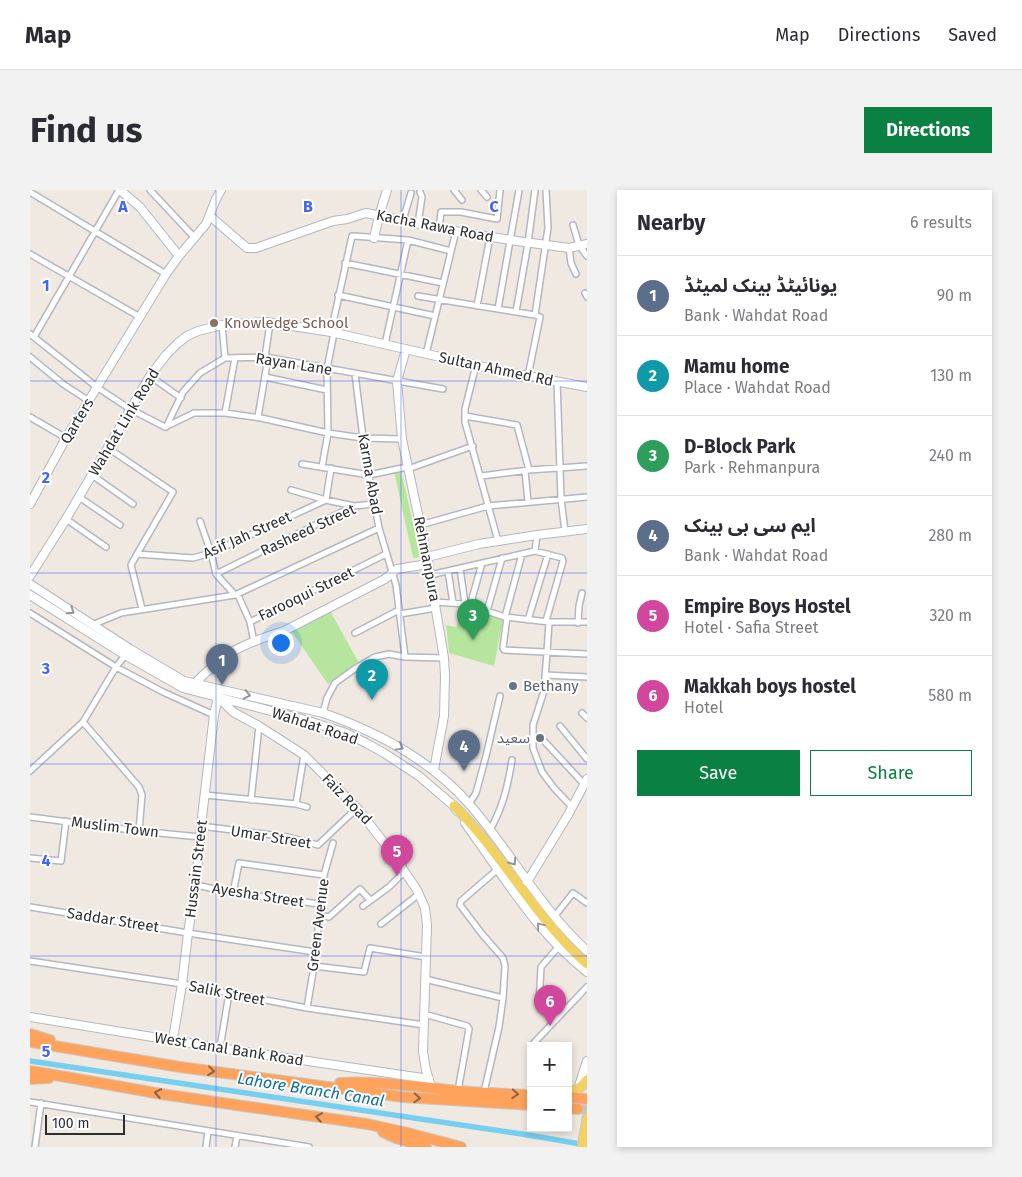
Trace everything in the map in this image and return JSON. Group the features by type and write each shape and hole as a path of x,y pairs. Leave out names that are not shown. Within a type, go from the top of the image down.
{"highway":[{"path":"30,1034 77,1050"},
{"path":"30,1042 180,1067 403,1097 527,1106"},
{"path":"30,1071 161,1094 367,1124 461,1147"},
{"path":"30,1079 72,1078"},
{"path":"317,1085 356,1082 430,1083 458,1090 527,1095"},
{"path":"572,1097 587,1099"},
{"path":"367,1124 396,1138 426,1147"}],"main road":[{"path":"454,806 491,848 551,927 587,964"},
{"path":"572,1093 587,1080"},
{"path":"582,1147 587,1118"}],"street":[{"path":"32,336 119,190 140,207 179,256"},
{"path":"150,190 194,237"},
{"path":"374,238 378,216 387,190"},
{"path":"454,190 462,200"},
{"path":"481,190 487,197"},
{"path":"439,228 441,212 461,212 497,219 500,190"},
{"path":"498,309 519,190"},
{"path":"516,312 535,190"},
{"path":"535,315 548,228 546,190"},
{"path":"165,427 130,409 98,388 166,274 188,244 206,224 218,191"},
{"path":"30,192 166,274"},
{"path":"418,224 422,197 420,192"},
{"path":"403,220 411,193"},
{"name":"Kacha Rawa Road","path":"210,216 247,248 256,248 333,221 348,219 366,213 510,240 569,248 583,245"},
{"path":"573,225 587,256"},
{"path":"426,354 456,231"},
{"path":"322,467 328,433 327,369 338,295 352,236 408,240 451,252"},
{"path":"477,306 490,237"},
{"path":"385,344 408,240"},
{"path":"569,248 571,263 576,274"},
{"path":"30,254 140,317"},
{"path":"345,263 443,283"},
{"path":"338,295 435,316"},
{"path":"418,296 540,317 528,376"},
{"name":"Wahdat Link Road","path":"30,576 66,519 150,376 178,342 187,336 222,325 266,322 332,333 406,349"},
{"path":"258,417 265,377 270,323"},
{"path":"165,427 183,392 200,373 225,358 222,325"},
{"name":"Qarters","path":"30,504 34,489 98,388 32,336"},
{"name":"Sultan Ahmed Rd","path":"406,349 587,387"},
{"name":"Rehmanpura","path":"406,349 397,381 402,439 428,560 444,658 444,716 434,770"},
{"path":"30,357 89,402"},
{"name":"Rayan Lane","path":"225,358 266,358 443,389"},
{"path":"225,413 235,358"},
{"path":"476,365 465,416 498,541"},
{"name":"Karma Abad","path":"355,374 362,438 379,528 396,585 405,657"},
{"path":"150,376 180,398"},
{"path":"265,377 327,390"},
{"path":"557,382 561,499 565,531"},
{"path":"165,427 194,413 225,413 258,417 328,433 362,438 402,439"},
{"path":"465,416 517,425 527,470 528,502"},
{"path":"30,417 66,438"},
{"path":"302,464 369,474 408,468 473,446"},
{"path":"108,448 173,492 131,565 142,609"},
{"path":"481,476 527,470 587,466"},
{"path":"326,500 331,468"},
{"path":"92,475 133,504"},
{"path":"291,490 354,506"},
{"path":"420,525 488,506 587,496"},
{"path":"79,497 120,525"},
{"name":"Asif Jah Street","path":"136,554 193,558 211,553 326,500"},
{"name":"Rasheed Street","path":"216,574 354,506 374,504"},
{"path":"66,519 106,547"},
{"name":"Farooqui Street","path":"200,521 216,574 235,595 238,595 250,622 386,554"},
{"path":"92,625 121,613 235,595 379,528"},
{"path":"195,683 205,672 232,651 284,631 385,579 397,570 478,544 587,529"},
{"path":"535,551 537,535"},
{"path":"430,575 535,551 563,559 547,622 544,691 532,725 533,748 542,772 572,807"},
{"path":"522,554 506,617 504,650 587,654"},
{"path":"528,620 548,554"},
{"path":"487,611 502,558"},
{"path":"468,605 482,563"},
{"path":"460,568 468,605"},
{"path":"448,571 453,603"},
{"name":"Wahdat Road","path":"30,584 183,688 302,719 346,733 366,742 419,776 454,806 541,927 587,972"},
{"path":"578,623 582,593"},
{"name":"Wahdat Road","path":"30,595 128,652 184,681 323,713 345,720 376,734 408,752 434,770 469,804 554,917 587,951"},
{"path":"355,633 399,612 453,603 468,605 506,617 547,622 587,622"},
{"path":"30,613 116,667 163,692 214,715"},
{"path":"250,622 254,642"},
{"path":"30,772 83,722 116,667 128,652"},
{"path":"323,713 326,698 335,684 356,668 375,657 389,654 405,657 444,658"},
{"path":"545,675 587,676"},
{"name":"Hussain Street","path":"173,1040 196,885 214,715 220,689"},
{"path":"469,804 476,793 500,696"},
{"name":"Faiz Road","path":"219,698 233,712 304,755 357,808 376,830 405,871 418,894 424,908 427,925 424,1060 430,1083"},
{"path":"582,713 587,718"},
{"path":"83,722 139,787 142,795 138,831"},
{"path":"251,800 259,726"},
{"path":"560,726 587,759"},
{"path":"527,882 586,782 545,742"},
{"path":"296,804 304,755"},
{"path":"490,830 501,808 512,760"},
{"path":"205,795 296,804 308,807"},
{"name":"Umar Street","path":"201,826 288,837 318,845 357,808"},
{"name":"Muslim Town","path":"30,817 200,837"},
{"path":"30,858 61,861 66,821"},
{"name":"Green Avenue","path":"307,1008 316,952 324,875 333,843"},
{"path":"232,893 238,863 324,875"},
{"path":"484,1092 499,1027 505,966 503,958 477,928 460,905 460,900 498,869"},
{"path":"363,906 405,871"},
{"name":"Ayesha Street","path":"196,885 232,893 320,904"},
{"path":"319,915 329,916 360,889 370,900"},
{"path":"554,917 573,893 587,902"},
{"path":"381,924 418,894"},
{"name":"Saddar Street","path":"30,907 316,952"},
{"path":"539,1004 540,967 559,946"},
{"path":"314,966 364,972 370,948 426,957"},
{"name":"Salik Street","path":"30,961 182,984 307,1008 424,1025"},
{"path":"425,979 503,998"},
{"path":"535,1042 587,987"},
{"path":"220,1048 229,993"},
{"path":"424,1014 467,1026 469,1029 458,1090"},
{"name":"West Canal Bank Road","path":"30,1017 430,1083"},
{"path":"578,1089 587,1061"},
{"path":"30,1102 286,1145 309,1147"},
{"path":"35,1147 41,1103"},
{"path":"206,1147 208,1131"},
{"path":"235,1147 237,1136"}],"green space":[{"path":"394,471 401,471 421,557 413,558"},
{"path":"329,609 359,663 328,684 292,632"},
{"path":"484,612 503,620 494,666 449,653 446,625 456,627 459,618 481,622"}],"waterway":[{"name":"Lahore Branch Canal","path":"30,1061 587,1145"}],"tunnel":[{"path":"578,1109 587,1110"}],"place":[{"name":"Knowledge School","path":"214,323"},
{"name":"D-Block Park","path":"473,640"},
{"name":"یونائیٹڈ بینک لمیٹڈ","path":"222,685"},
{"name":"Bethany","path":"513,686"},
{"name":"Mamu home","path":"372,700"},
{"name":"سعید","path":"540,738"},
{"name":"ایم سی بی بینک","path":"464,771"},
{"name":"Empire Boys Hostel","path":"397,876"},
{"name":"Makkah boys hostel","path":"550,1026"}]}
